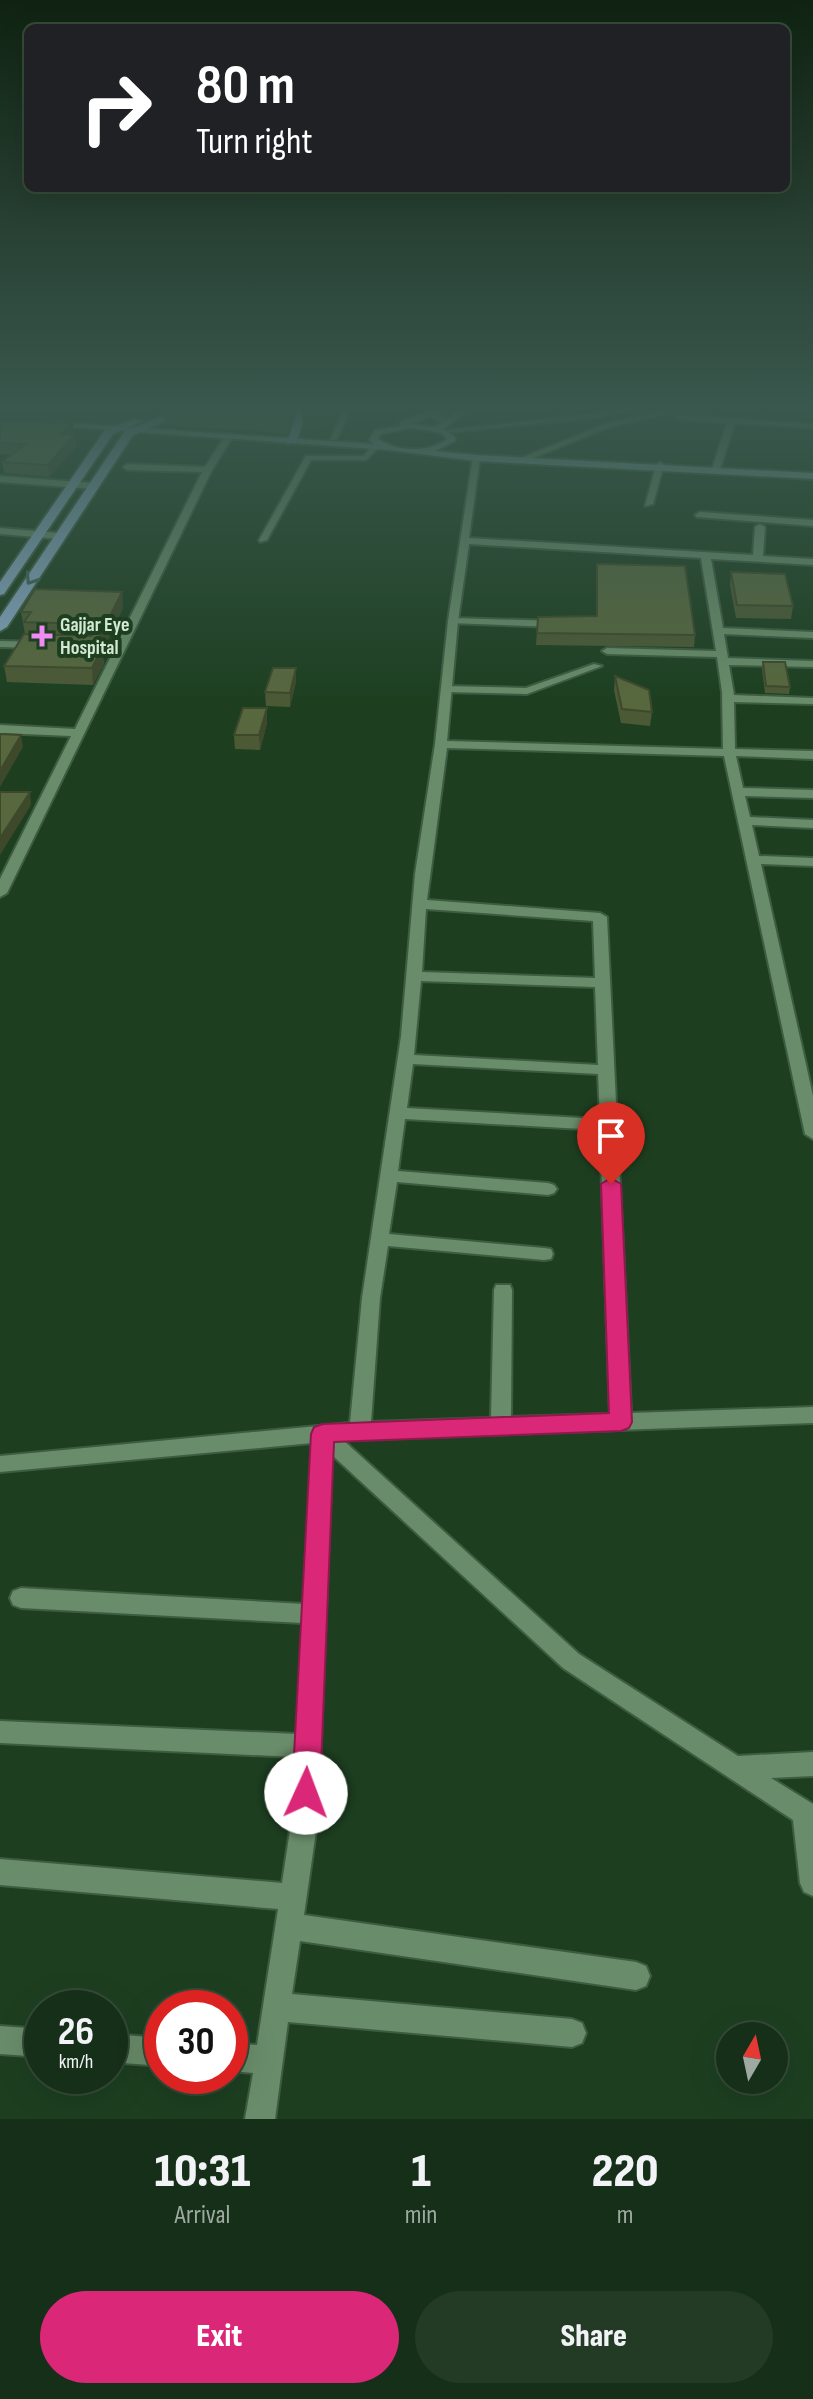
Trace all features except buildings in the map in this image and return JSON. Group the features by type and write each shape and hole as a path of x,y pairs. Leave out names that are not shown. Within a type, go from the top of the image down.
{"main road":[{"path":"0,591 59,506"},
{"path":"0,627 79,506"}],"street":[{"path":"2,885 190,506"},
{"path":"360,1430 379,1239 406,1059 419,904 441,744 453,621 466,541 468,506"},
{"path":"700,515 813,523"},
{"path":"758,558 760,527"},
{"path":"0,531 59,536"},
{"path":"466,541 813,562"},
{"path":"706,556 728,698 729,751 809,1095 813,1134"},
{"path":"717,631 813,635"},
{"path":"0,644 46,645"},
{"path":"607,651 813,664"},
{"path":"728,698 813,701"},
{"path":"0,729 79,733"},
{"path":"441,744 813,755"},
{"path":"739,792 813,794"},
{"path":"745,821 813,824"},
{"path":"754,860 813,862"},
{"path":"419,904 600,917 621,1422"},
{"path":"414,976 602,983"},
{"path":"406,1059 606,1070"},
{"path":"398,1113 608,1125"},
{"path":"388,1176 548,1189"},
{"path":"379,1239 544,1254"},
{"path":"501,1426 503,1290"},
{"path":"0,1464 360,1430 813,1415"},
{"path":"260,2119 305,1817 323,1434"},
{"path":"323,1434 571,1661 809,1816 813,1883"},
{"path":"21,1598 314,1614"},
{"path":"0,1732 308,1746"},
{"path":"735,1768 813,1764"},
{"path":"0,1872 294,1897"},
{"path":"289,1926 636,1976"},
{"path":"277,2007 572,2033"},
{"path":"0,2040 24,2042"},
{"path":"248,2058 269,2060"}],"lane":[{"path":"263,540 282,506"},
{"path":"453,621 569,624"},
{"path":"446,689 527,691 597,666"}],"place":[{"name":"Gajjar Eye Hospital","path":"42,636"}],"route":[{"path":"306,1793 323,1434 360,1430 621,1422 611,1184"}]}
